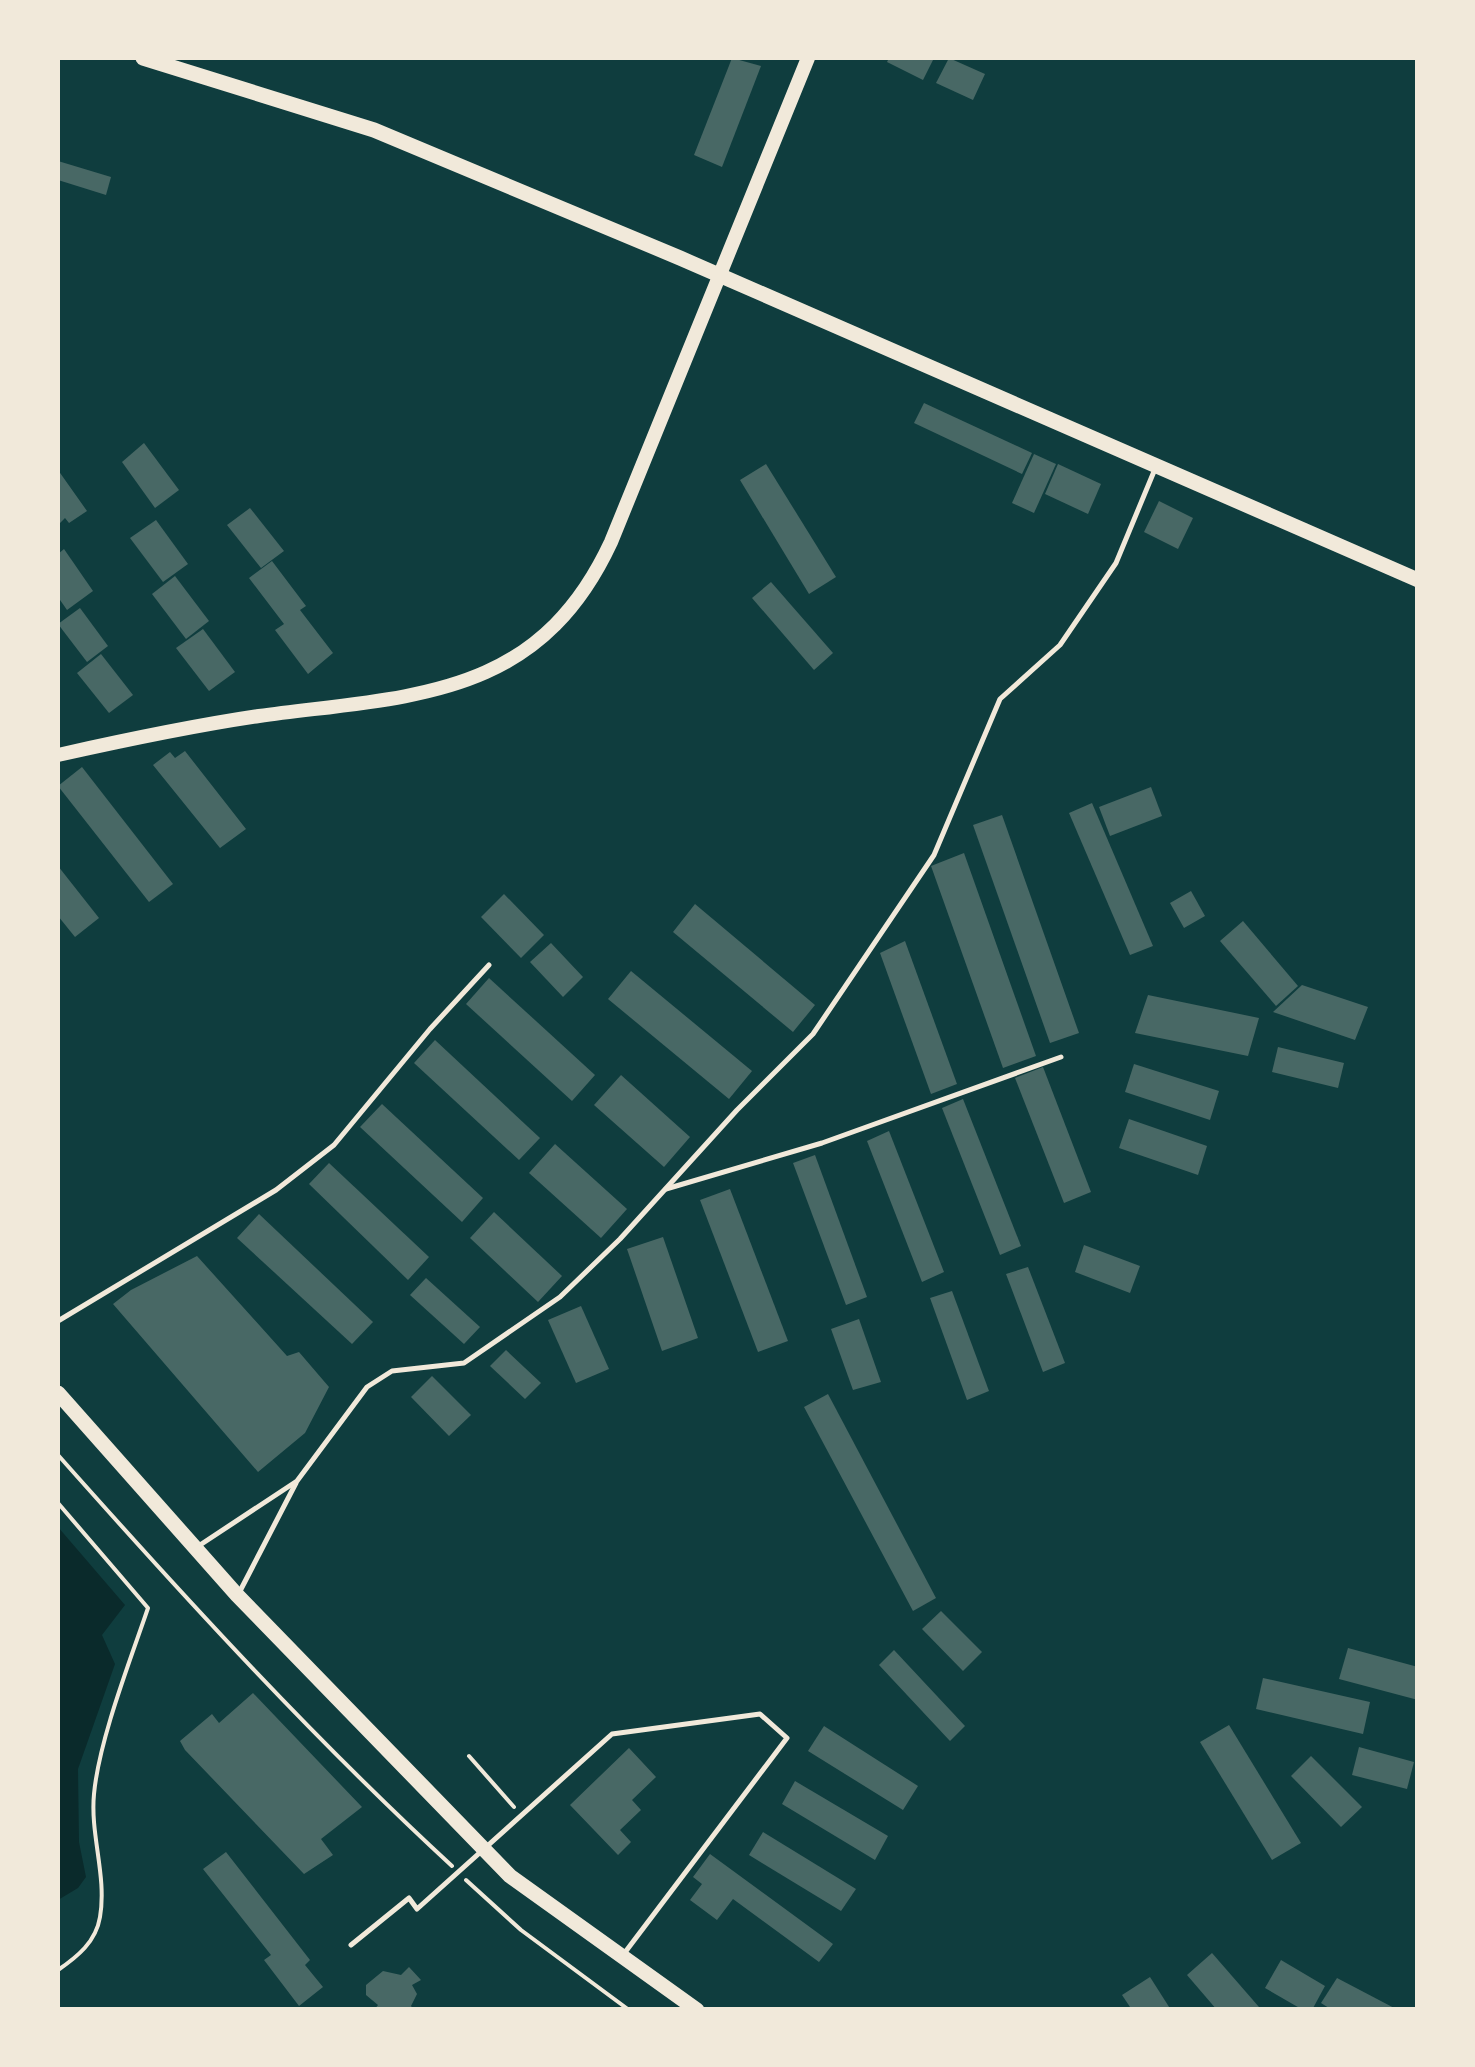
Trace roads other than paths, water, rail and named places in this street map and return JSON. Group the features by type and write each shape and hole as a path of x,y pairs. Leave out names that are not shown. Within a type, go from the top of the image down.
{"main road":[{"path":"143,58 374,130 1418,580"},
{"path":"58,755 180,727 425,694 476,679 522,654 567,614 601,564 808,58"},
{"path":"58,1393 237,1596 510,1876 697,2010"}],"lane":[{"path":"237,1596 296,1480 366,1387 392,1371 464,1363 560,1296 620,1239 812,1034 934,856 1000,699 1060,645 1116,562 1156,467"},
{"path":"58,1321 276,1190 334,1145 489,965"},
{"path":"665,1190 822,1143 1062,1058"},
{"path":"196,1548 296,1480"},
{"path":"351,1945 409,1898 417,1909 612,1734 760,1714 787,1738 622,1956"}],"water":[{"path":"58,1527 125,1605 102,1635 115,1664 78,1769 79,1842 86,1877 78,1888 58,1900"}]}
